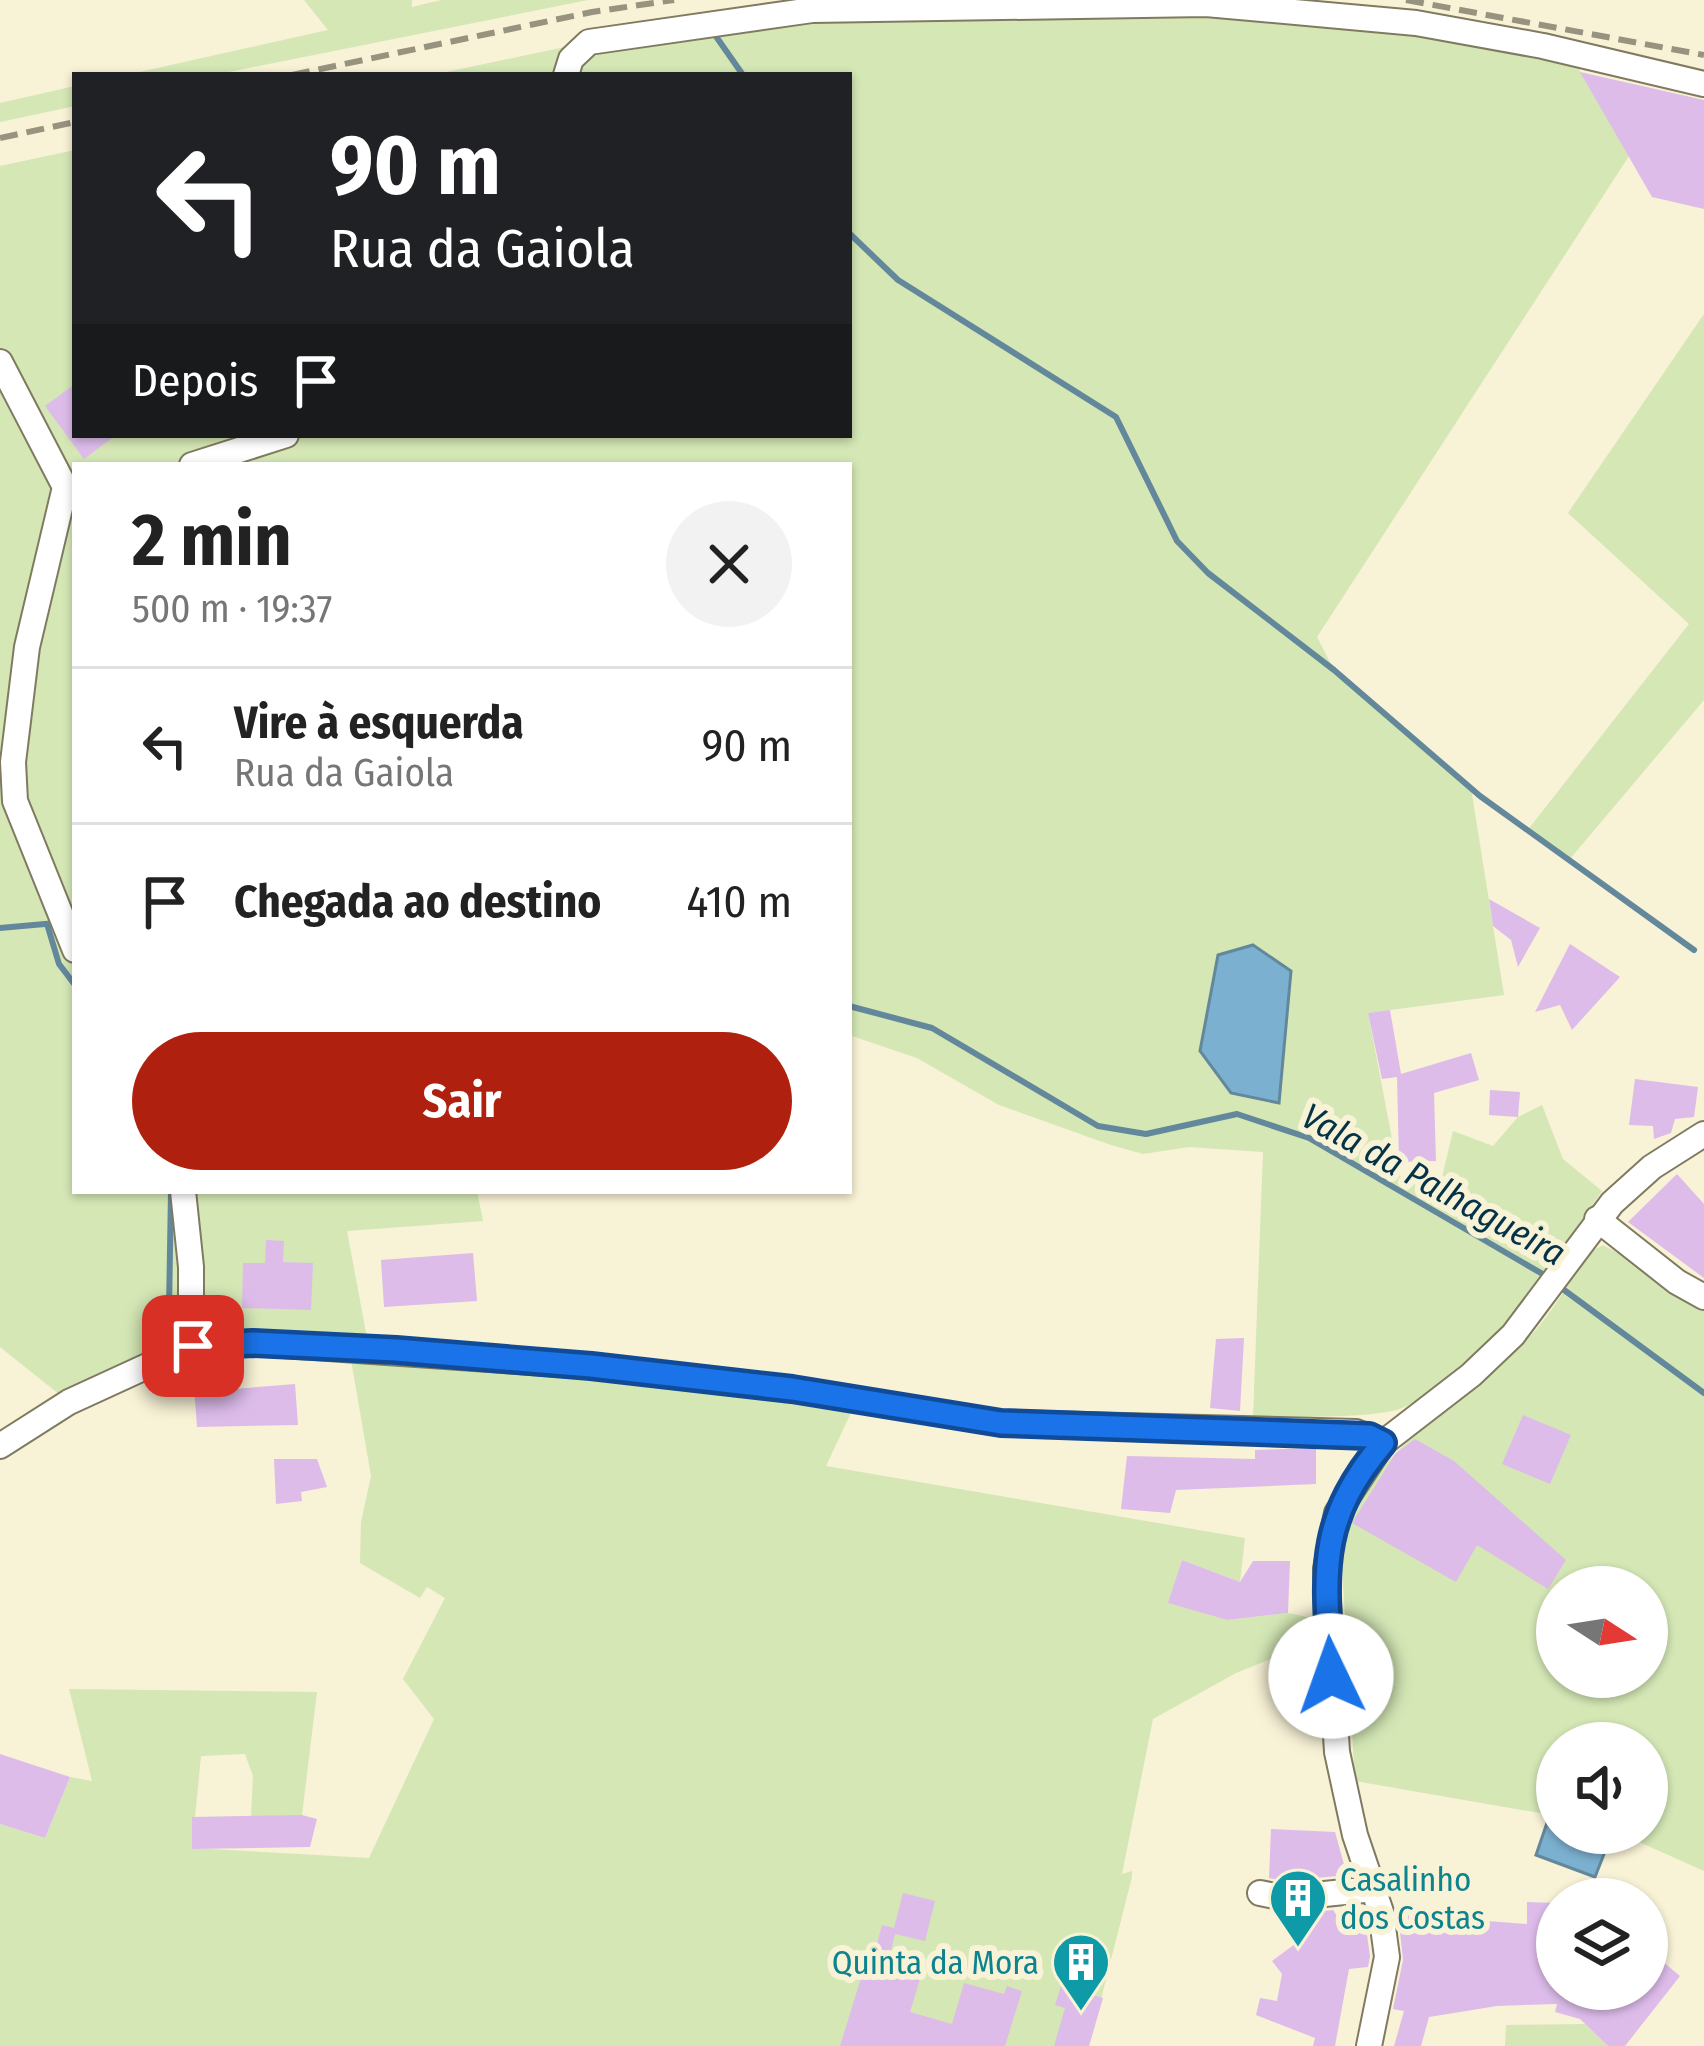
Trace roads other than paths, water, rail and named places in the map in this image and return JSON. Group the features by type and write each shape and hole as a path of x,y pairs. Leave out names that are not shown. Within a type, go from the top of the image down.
{"street":[{"path":"567,72 571,59 589,42 812,10 1206,4 1416,23 1543,46 1704,84"},
{"path":"0,362 70,488 27,646 13,762 15,801 68,934"},
{"path":"201,462 277,438"},
{"path":"1369,2046 1387,1957 1374,1889 1341,1780 1326,1569 1337,1514 1383,1443 1496,1353 1598,1219 1652,1167 1704,1134"},
{"path":"183,1194 191,1267 191,1346"},
{"path":"1598,1219 1677,1282 1704,1297"},
{"path":"0,1446 69,1402 191,1346 253,1343 422,1352 792,1389 1001,1423 1356,1432 1383,1443"},
{"path":"1260,1893 1285,1898 1374,1889"}],"water":[{"path":"1253,945 1291,971 1279,1103 1231,1093 1200,1051 1218,955"},
{"path":"1536,1854 1604,1854 1595,1877"}],"waterway":[{"path":"715,35 741,72"},
{"path":"852,236 898,280 1116,417 1177,541 1208,573 1334,670 1480,796 1694,950"},
{"name":"Vala da Palhagueira","path":"0,928 56,923"},
{"path":"47,924 59,964 72,981"},
{"name":"Vala da Palhagueira","path":"852,1007 932,1028 1098,1126 1146,1134 1237,1114 1309,1138 1546,1276"},
{"path":"169,1309 171,1194"},
{"name":"Vala da Palhagueira","path":"1556,1284 1704,1393"}],"railway":[{"path":"306,72 592,12 674,0"},
{"path":"1406,0 1704,55"},
{"path":"0,138 72,123"}],"place":[{"name":"Casalinho dos Costas","path":"1298,1949"},
{"name":"Quinta da Mora","path":"1081,2013"}]}
